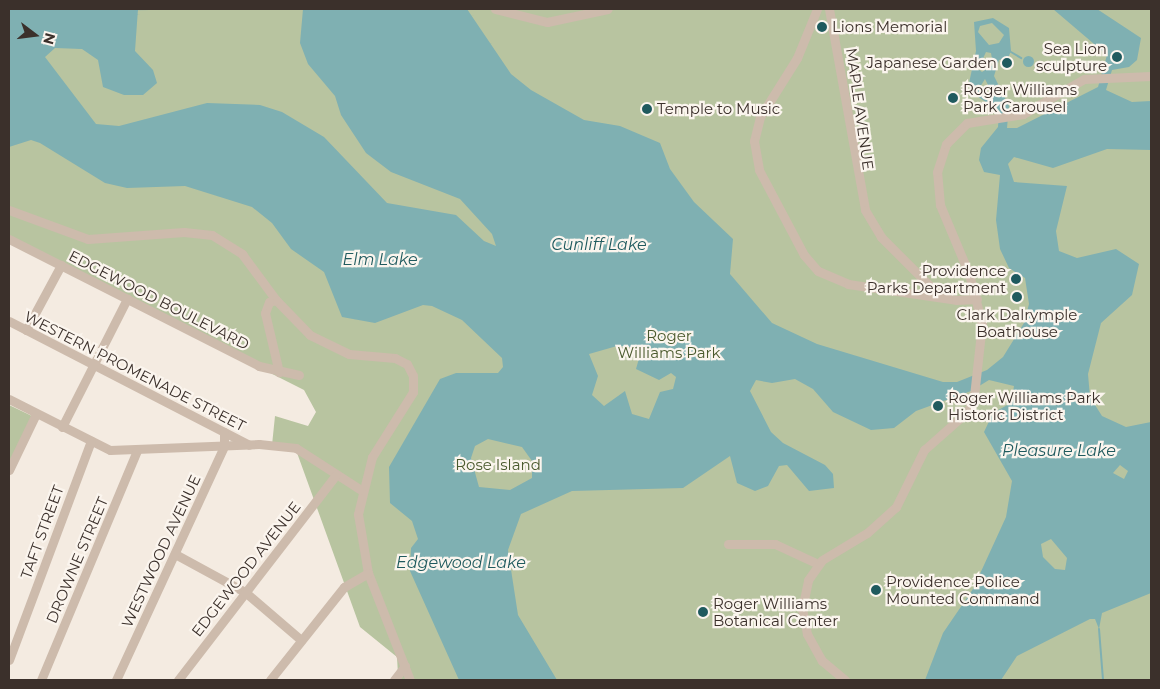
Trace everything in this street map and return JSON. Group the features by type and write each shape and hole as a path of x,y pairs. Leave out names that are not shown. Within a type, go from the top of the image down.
{"street":[{"path":"496,9 547,22 608,9"},
{"path":"817,9 798,58 757,123 754,146 759,170 804,256 818,271 848,284 941,297 977,299"},
{"name":"MAPLE AVENUE","path":"829,9 865,210 881,237 941,297"},
{"path":"845,680 818,656 805,626 804,593 818,564 896,507 924,450 968,411 974,396 980,365 983,333 977,299 941,212 937,172 946,144 960,127 976,120 1008,118 1027,112 1080,80 1100,78 1109,80 1151,76"},
{"path":"9,210 88,239 116,240 184,232 212,235 242,254 276,300 327,345 360,357 399,359 411,370 411,398 380,440 361,490 358,522 368,573 410,680"},
{"name":"EDGEWOOD BOULEVARD","path":"9,239 127,299 279,372 299,375"},
{"path":"26,330 61,265"},
{"path":"62,427 127,299"},
{"path":"276,300 267,304 265,313 279,372"},
{"name":"WESTERN PROMENADE STREET","path":"9,321 249,445"},
{"path":"9,399 110,450 249,445 300,449 361,490"},
{"path":"9,470 36,414"},
{"name":"WESTWOOD AVENUE","path":"116,680 224,446 224,432"},
{"name":"TAFT STREET","path":"9,660 91,441"},
{"name":"DROWNE STREET","path":"41,680 137,450"},
{"name":"EDGEWOOD AVENUE","path":"178,680 336,475"},
{"path":"728,544 775,544 818,564"},
{"path":"175,554 245,592 301,640"},
{"path":"270,680 344,587 368,573"},
{"path":"394,680 405,666"}],"green space":[{"name":"Roger Williams Park","path":"9,9 1151,9 1151,680 393,680 398,675 397,657 360,627 296,450 272,445 275,416 308,426 316,412 304,390 9,241"},
{"path":"9,405 32,416 9,463"}],"water":[{"path":"9,9 138,9 135,51 153,70 157,83 143,95 124,95 103,87 98,60 82,49 55,48 45,57 96,124 119,126 207,103 260,105 282,112 324,137 387,203 456,215 484,241 496,246 492,234 460,199 391,172 366,153 341,115 335,96 308,64 300,43 303,9 467,9 511,74 531,90 584,120 620,126 660,143 670,169 694,202 733,239 730,274 772,323 817,344 943,382 957,382 987,370 1003,357 1024,323 1029,304 1025,278 1009,268 1000,249 996,220 1000,175 984,172 979,160 981,148 998,127 999,111 977,96 969,83 976,51 974,22 993,18 1009,28 1011,51 1008,58 999,60 994,76 1009,106 1007,128 1017,128 1098,87 1107,55 1053,9 1097,9 1141,38 1137,60 1129,67 1112,70 1106,90 1132,102 1151,101 1151,150 1107,149 1053,168 1014,157 1008,164 1014,182 1067,186 1056,231 1059,251 1077,258 1116,249 1139,264 1132,295 1101,323 1088,374 1090,397 1102,416 1126,427 1151,422 1151,593 1102,613 1099,629 1095,619 1090,619 1017,656 1001,680 925,680 943,633 973,589 1006,517 1012,481 984,432 993,413 1011,403 1014,386 989,380 971,391 916,411 894,428 871,430 833,412 813,389 795,379 772,383 756,380 750,391 771,432 783,443 825,465 833,474 834,488 809,491 787,465 779,466 768,486 755,491 737,483 730,456 683,488 572,491 521,514 508,550 518,615 557,680 459,680 410,571 411,548 418,539 412,521 390,503 389,467 440,379 456,373 498,373 503,367 502,358 462,320 432,306 423,305 375,323 342,317 324,272 291,249 272,223 252,207 185,186 127,188 105,183 40,143 31,140 9,147","holes":["992,23 1004,35 999,43 989,45 978,32 980,26","986,52 991,53 993,65 982,72 978,69","985,79 993,95 990,98 980,87","617,346 642,348 636,369 659,380 671,373 676,377 673,389 660,392 649,419 632,414 625,391 604,406 592,395 598,376 589,354","488,439 522,447 532,461 532,478 510,490 479,487 471,458 475,446","1120,465 1128,471 1124,479 1113,473","1051,539 1067,558 1065,570 1055,569 1043,557 1041,544"]},
{"path":"1028,55 1034,61 1028,67 1022,61"}],"waterway":[{"path":"1011,52 1021,58"},
{"path":"1099,629 1103,680"}],"place":[{"name":"Lions Memorial","path":"822,27"},
{"name":"Sea Lion sculpture","path":"1117,57"},
{"name":"Japanese Garden","path":"1007,63"},
{"name":"Roger Williams Park Carousel","path":"953,98"},
{"name":"Temple to Music","path":"647,109"},
{"name":"Providence Parks Department","path":"1016,279"},
{"name":"Clark Dalrymple Boathouse","path":"1017,297"},
{"name":"Roger Williams Park Historic District","path":"938,406"},
{"name":"Providence Police Mounted Command","path":"876,590"},
{"name":"Roger Williams Botanical Center","path":"703,612"}],"water label":[{"name":"Cunliff Lake","path":"599,245"},
{"name":"Elm Lake","path":"380,260"},
{"name":"Pleasure Lake","path":"1059,451"},
{"name":"Edgewood Lake","path":"461,563"}],"park label":[{"name":"Rose Island","path":"498,465"}]}
